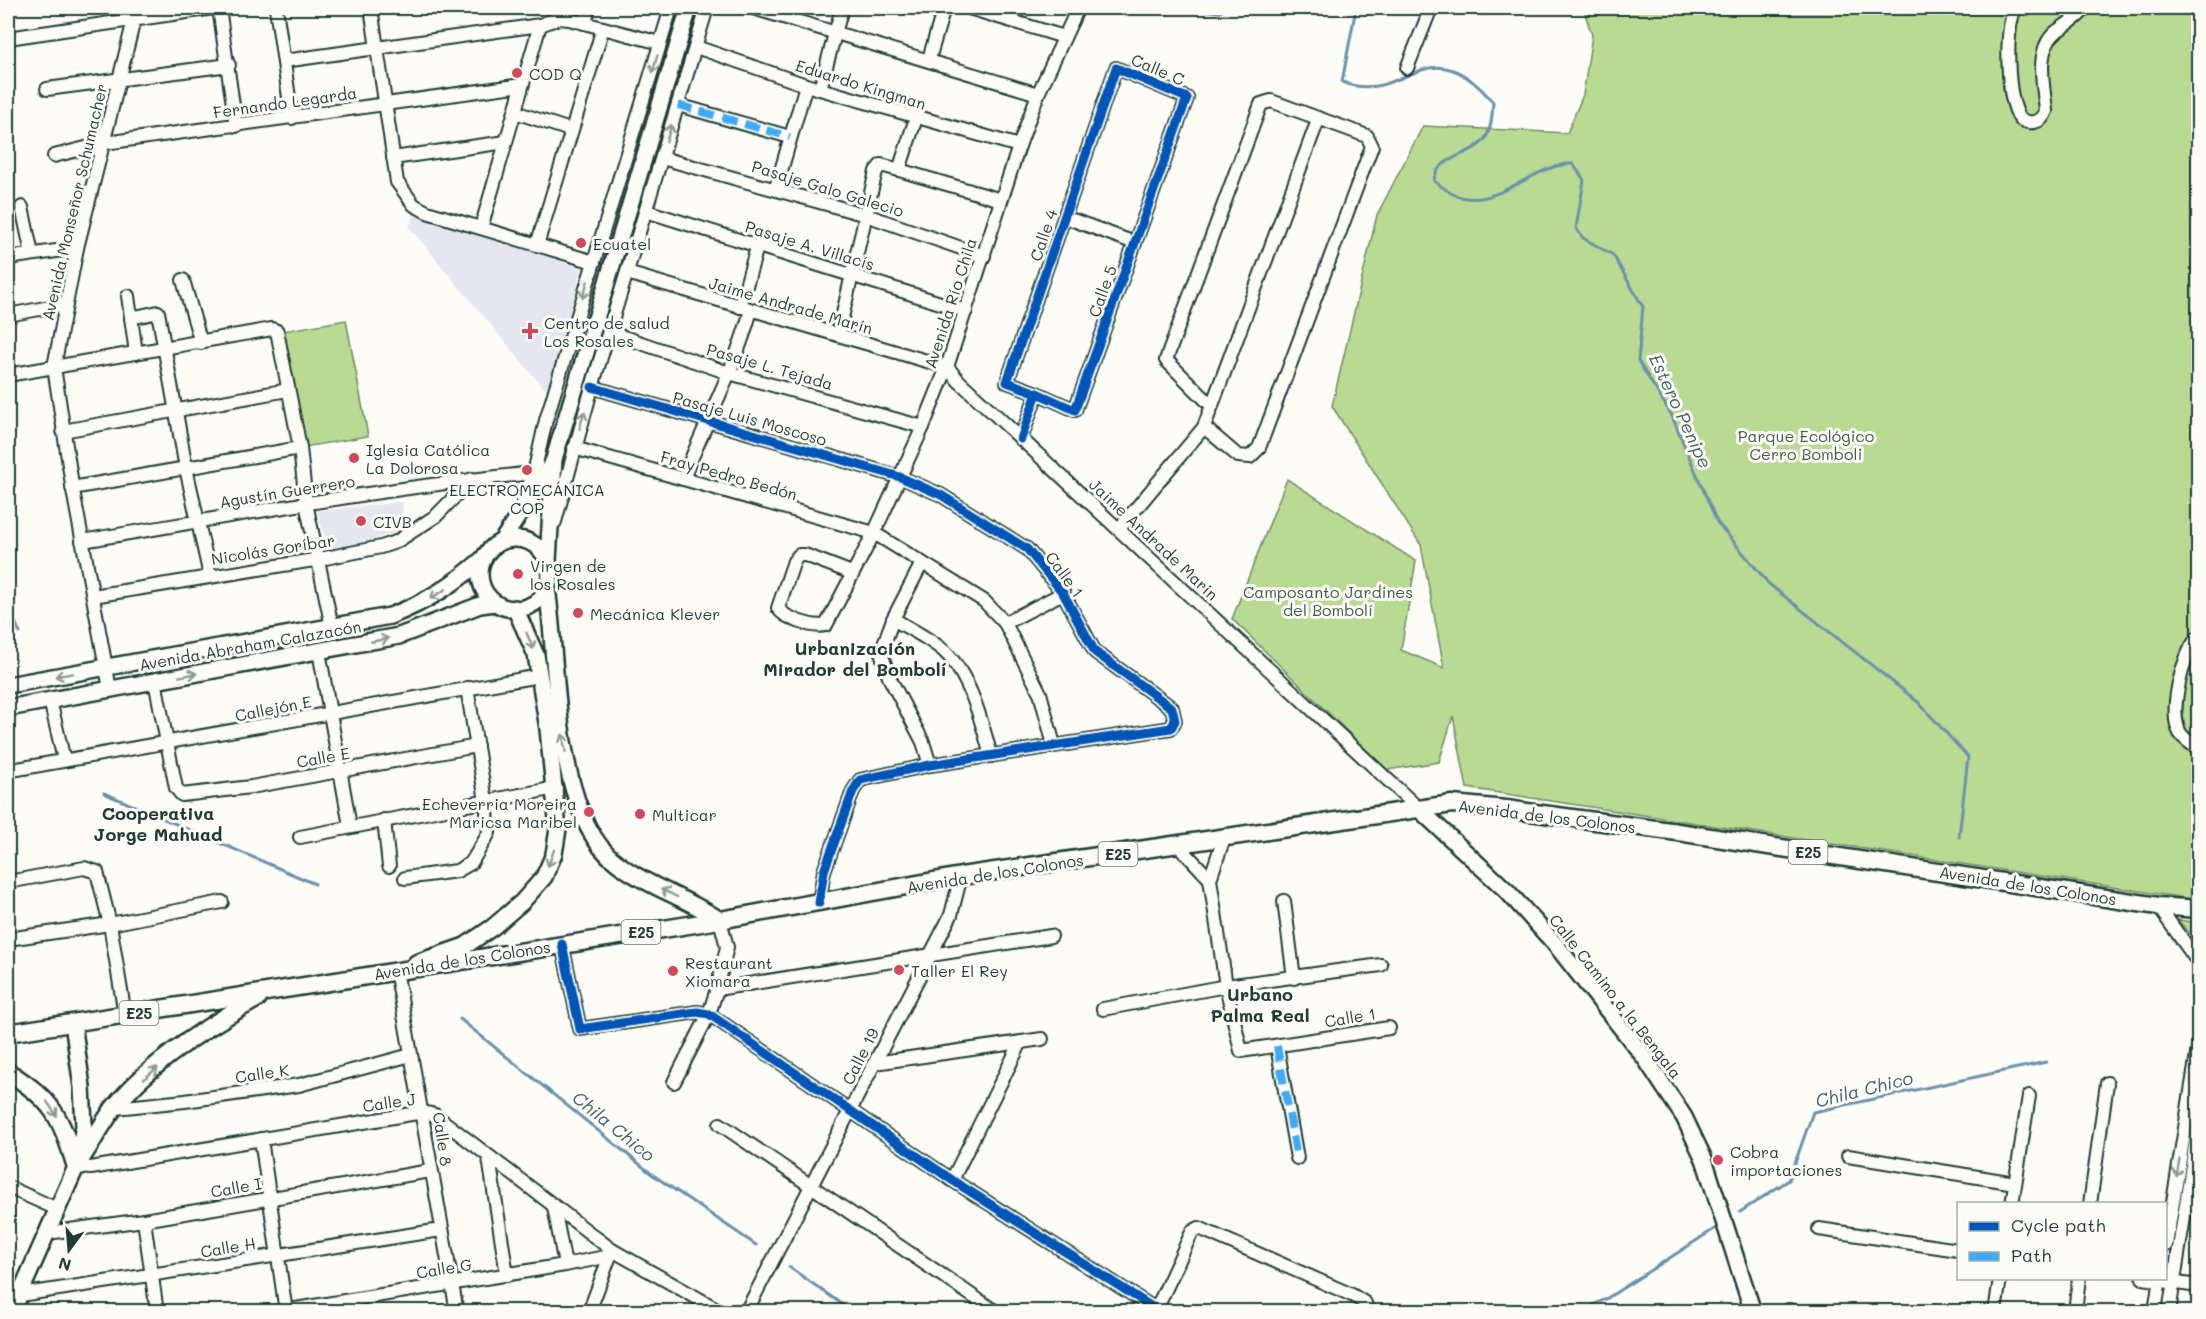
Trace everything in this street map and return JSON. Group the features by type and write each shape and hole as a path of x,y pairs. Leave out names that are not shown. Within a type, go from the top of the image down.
{"highway":[{"name":"Avenida de los Colonos","path":"8,1033 720,920 961,876 1179,846 1418,808 1463,805 1619,823 2158,906 2199,909"},
{"path":"76,1167 115,1108 143,1079 205,1027 270,992"},
{"path":"8,1072 45,1098 63,1124 76,1167"}],"main road":[{"path":"690,8 554,459 548,561 550,574 547,588 562,733 581,815 591,836 614,861 645,881 700,907 720,920"},
{"path":"547,588 532,605 515,608 495,603 483,588 480,580 484,558 493,547 502,541 554,459"},
{"path":"502,541 526,540 541,550 548,561"},
{"name":"Avenida Abraham Calazacón","path":"8,685 390,616 423,603 453,585 484,558"},
{"name":"Avenida Abraham Calazacón","path":"8,708 399,636 480,605 495,603"},
{"path":"396,970 465,946 522,902 544,877 554,854 558,829 555,788 539,676 534,649 515,608"},
{"name":"Calle Camino a la Bengala","path":"1418,808 1507,891 1556,945 1658,1078 1684,1117 1704,1159 1753,1311"},
{"path":"12,1311 76,1167 84,1126 82,1087 73,1023"}],"street":[{"path":"8,38 136,14 214,8"},
{"path":"219,8 236,126"},
{"path":"276,8 292,118"},
{"path":"371,8 375,48 398,182 414,205 594,262"},
{"path":"585,23 589,8"},
{"path":"516,518 534,473 546,420 671,8"},
{"path":"550,538 592,387 707,8"},
{"path":"753,8 929,59 1038,94"},
{"path":"820,89 842,8"},
{"path":"929,59 944,8"},
{"path":"969,8 1064,37"},
{"name":"Avenida Río Chila","path":"852,573 805,555 799,555 794,561 778,608 783,614 813,626 826,625 874,533 923,427 947,367 1019,146 1038,94 1078,8"},
{"path":"1407,68 1431,8"},
{"path":"2015,8 2009,28 2013,105 2020,119 2031,123 2038,121 2046,111 2043,61 2045,47 2054,33 2080,15 2085,8"},
{"name":"Avenida Monseñor Schumacher","path":"110,689 72,488 54,367 77,248 136,14"},
{"path":"284,61 540,25 559,18 660,43"},
{"path":"481,228 540,25"},
{"path":"537,245 570,130 603,28"},
{"name":"Eduardo Kingman","path":"696,47 806,85 1019,146"},
{"path":"47,89 229,65"},
{"name":"Calle C","path":"1116,68 1187,98"},
{"name":"Calle 4","path":"1037,393 1007,382 1116,68"},
{"name":"Fernando Legarda","path":"54,156 105,143 522,85"},
{"path":"776,188 806,85"},
{"name":"Calle 5","path":"1037,393 1075,410 1187,98"},
{"path":"1204,427 1238,456 1250,457 1259,448 1372,146 1367,136 1271,101 1261,104 1166,360 1212,406"},
{"path":"678,105 790,137"},
{"path":"515,112 570,130"},
{"path":"899,170 916,118"},
{"path":"1119,529 1204,427 1318,120"},
{"path":"393,158 506,142"},
{"name":"Pasaje Galo Galecio","path":"662,158 866,215 984,256"},
{"path":"838,335 866,215 878,168 881,165 1001,200"},
{"path":"22,207 32,254"},
{"name":"Pasaje A. Villacís","path":"646,211 966,311"},
{"path":"1065,217 1135,243"},
{"path":"683,479 706,420 729,373 746,309 758,247"},
{"path":"8,258 77,248"},
{"name":"Jaime Andrade Marín","path":"627,273 947,367"},
{"path":"183,280 201,343"},
{"path":"128,296 136,353"},
{"path":"8,315 66,304"},
{"path":"131,318 158,312 186,468 210,576"},
{"path":"8,375 272,329 280,335 300,448 306,503 320,559 332,627"},
{"name":"Pasaje L. Tejada","path":"609,332 729,373 923,427"},
{"name":"Jaime Andrade Marin","path":"947,367 1418,808"},
{"name":"Pasaje Luis Moscoso","path":"592,387 900,477"},
{"path":"63,431 288,390"},
{"path":"1022,439 1037,393"},
{"path":"72,488 300,448"},
{"name":"Fray Pedro Bedón","path":"574,448 874,533 984,601 1005,623 1041,693 1054,745"},
{"name":"Agustín Guerrero","path":"82,542 306,503 472,479 534,473"},
{"name":"Calle 1","path":"900,477 940,495 1027,549 1063,593 1095,652 1172,708 1175,721 1171,728 1054,745"},
{"name":"Nicolás Goríbar","path":"93,596 320,559 396,542 436,516 472,479"},
{"path":"922,563 893,619 882,647 882,659 923,742 930,765"},
{"path":"1005,623 1063,593"},
{"path":"893,619 934,643 953,660 980,712 991,756"},
{"path":"2199,637 2190,646 2182,667 2177,697 2179,731 2189,743 2199,748"},
{"path":"319,651 350,826"},
{"name":"Callejón E","path":"12,770 539,676"},
{"path":"155,681 168,744"},
{"path":"405,878 457,871 471,863 489,833 486,801 467,688"},
{"path":"50,700 64,760"},
{"name":"Calle E","path":"168,744 176,788 182,795 189,796 477,746"},
{"path":"819,903 824,871 853,791 860,780 930,765 1054,745"},
{"path":"300,837 555,788"},
{"path":"384,820 389,866"},
{"name":"Calle 1","path":"1224,838 1210,879 1226,986 1241,1051 1389,1028"},
{"path":"1179,846 1210,879"},
{"path":"8,882 84,868 97,872 110,924 125,1015"},
{"name":"Calle 19","path":"746,1311 951,915 961,876"},
{"path":"1284,901 1294,978"},
{"path":"8,939 110,924 222,902"},
{"path":"2158,906 2199,962"},
{"path":"674,1083 709,1014 717,988 727,947 720,920"},
{"path":"717,988 1051,936"},
{"path":"562,944 580,1029 697,1012 709,1014 952,1180 1158,1311 1192,1232 1199,1228 1352,1295 1365,1303 1367,1311"},
{"path":"1103,1009 1226,986 1381,965"},
{"name":"Calle 8","path":"396,970 423,1112 430,1171 457,1311"},
{"path":"875,1063 1042,1039"},
{"path":"952,1180 1021,1042"},
{"path":"1277,1046 1297,1158"},
{"path":"2167,1239 2199,1048"},
{"name":"Calle K","path":"115,1108 185,1101 299,1084 411,1055"},
{"path":"2090,1202 2107,1083"},
{"path":"2012,1202 2029,1096"},
{"name":"Calle J","path":"76,1167 91,1168 423,1112 444,1119 489,1158 611,1253 722,1311"},
{"path":"720,1124 996,1311"},
{"path":"2169,1311 2199,1128"},
{"path":"261,1139 279,1255 283,1311"},
{"path":"1848,1156 2015,1183"},
{"path":"489,1158 507,1275"},
{"name":"Calle I","path":"47,1233 144,1220 430,1171"},
{"path":"8,1187 57,1209"},
{"path":"554,1208 565,1265"},
{"path":"144,1220 157,1311"},
{"path":"1819,1229 1957,1250"},
{"name":"Calle H","path":"20,1296 441,1230"},
{"path":"589,1311 611,1253"},
{"name":"Calle G","path":"283,1311 565,1265 611,1253"},
{"path":"1995,1311 2000,1280"},
{"path":"2075,1311 2079,1280"},
{"path":"2155,1311 2160,1280 2199,1286"}],"shaded area":[{"name":"Centro de salud Los Rosales","path":"414,215 582,268 548,393 409,227"},
{"name":"CIVB","path":"403,502 400,531 330,553 317,511"}],"green space":[{"name":"Parque Ecológico Cerro Bomboli","path":"1583,8 2198,8 2198,900 1467,788 1453,716 1439,762 1387,770 1232,619 1287,479 1416,561 1401,650 1444,668 1421,545 1332,406 1377,215 1423,126 1567,133 1583,95 1592,35"},
{"path":"346,320 368,436 305,447 283,331"},
{"path":"2178,920 2198,923 2198,943"}],"waterway":[{"name":"Estero Penipe","path":"1185,8 1218,12 1228,8"},
{"name":"Estero Penipe","path":"1356,8 1342,82 1364,87 1383,85 1433,68 1451,69 1470,79 1493,102 1487,136 1471,150 1441,167 1434,181 1453,194 1469,198 1484,197 1499,193 1544,171 1573,164 1584,180 1576,228 1583,238 1613,255 1643,307 1638,361 1671,414 1717,522 1769,584 1918,702 1968,757 1959,837"},
{"name":"Chila Chico","path":"8,605 20,633"},
{"name":"Chila Chico","path":"104,793 315,884"},
{"name":"Chila Chico","path":"460,1019 653,1175 756,1245"},
{"name":"Chila Chico","path":"1740,1212 1789,1180 1813,1112 2046,1062"},
{"name":"Chila Chico","path":"1577,1312 1606,1299 1719,1226"},
{"name":"Chila Chico","path":"789,1267 853,1312"}],"marked path":[{"path":"678,105 790,137"},
{"path":"1277,1046 1297,1158"}],"cycle path":[{"path":"1021,439 1037,393 1075,410 1187,98 1116,68 1007,382 1037,393"},
{"path":"592,387 900,477 941,495 1027,549 1063,593 1095,652 1172,708 1175,721 1171,728 930,765 860,780 853,791 824,871 819,903"},
{"path":"562,944 580,1029 697,1012 709,1014 952,1180 1160,1312"}],"place":[{"name":"COD Q","path":"517,73"},
{"name":"Ecuatel","path":"581,243"},
{"name":"Centro de salud Los Rosales","path":"530,331"},
{"name":"Iglesia Católica La Dolorosa","path":"354,458"},
{"name":"ELECTROMECÁNICA COP","path":"527,470"},
{"name":"CIVB","path":"361,521"},
{"name":"Virgen de los Rosales","path":"518,574"},
{"name":"Mecánica Klever","path":"578,613"},
{"name":"Echeverria Moreira Maricsa Maribel","path":"589,812"},
{"name":"Multicar","path":"640,814"},
{"name":"Taller El Rey","path":"899,970"},
{"name":"Restaurant Xiomara","path":"673,971"},
{"name":"Cobra importaciones","path":"1718,1160"}],"district":[{"name":"Urbanización Mirador del Bombolí","path":"855,658"},
{"name":"Cooperativa Jorge Mahuad","path":"158,823"},
{"name":"Urbano Palma Real","path":"1260,1004"}],"park label":[{"name":"Camposanto Jardines del Bombolí","path":"1328,600"}]}
